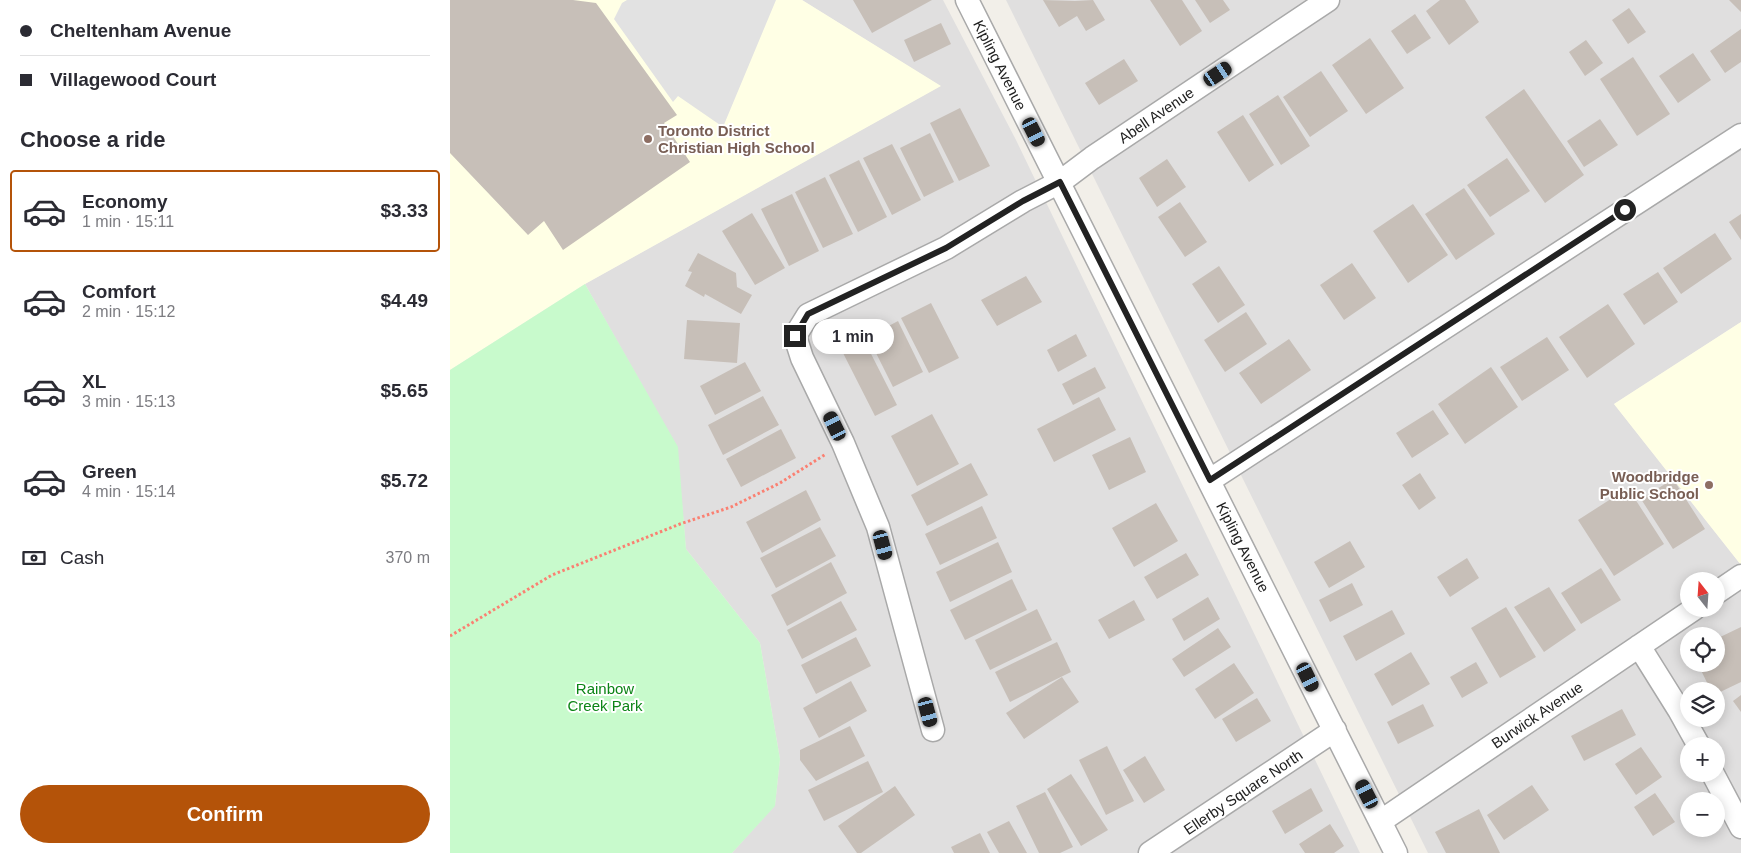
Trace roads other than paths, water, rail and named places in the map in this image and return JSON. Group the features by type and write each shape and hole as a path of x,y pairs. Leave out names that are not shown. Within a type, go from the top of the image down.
{"street":[{"name":"Kipling Avenue","path":"968,0 1396,853"},
{"name":"Abell Avenue","path":"933,730 878,527 843,443 802,358 795,336 808,314 946,248 1023,201 1060,182 1092,158 1328,0"},
{"path":"1210,480 1741,135"},
{"path":"1725,587 1741,576"},
{"name":"Burwick Avenue","path":"1380,821 1681,618"},
{"path":"1639,646 1679,710 1693,737"},
{"name":"Ellerby Square North","path":"1150,853 1335,730"},
{"path":"1717,782 1741,827"}],"place":[{"name":"Toronto District Christian High School","path":"648,139"},
{"name":"Woodbridge Public School","path":"1709,485"}],"park label":[{"name":"Rainbow Creek Park","path":"605,696"}]}
